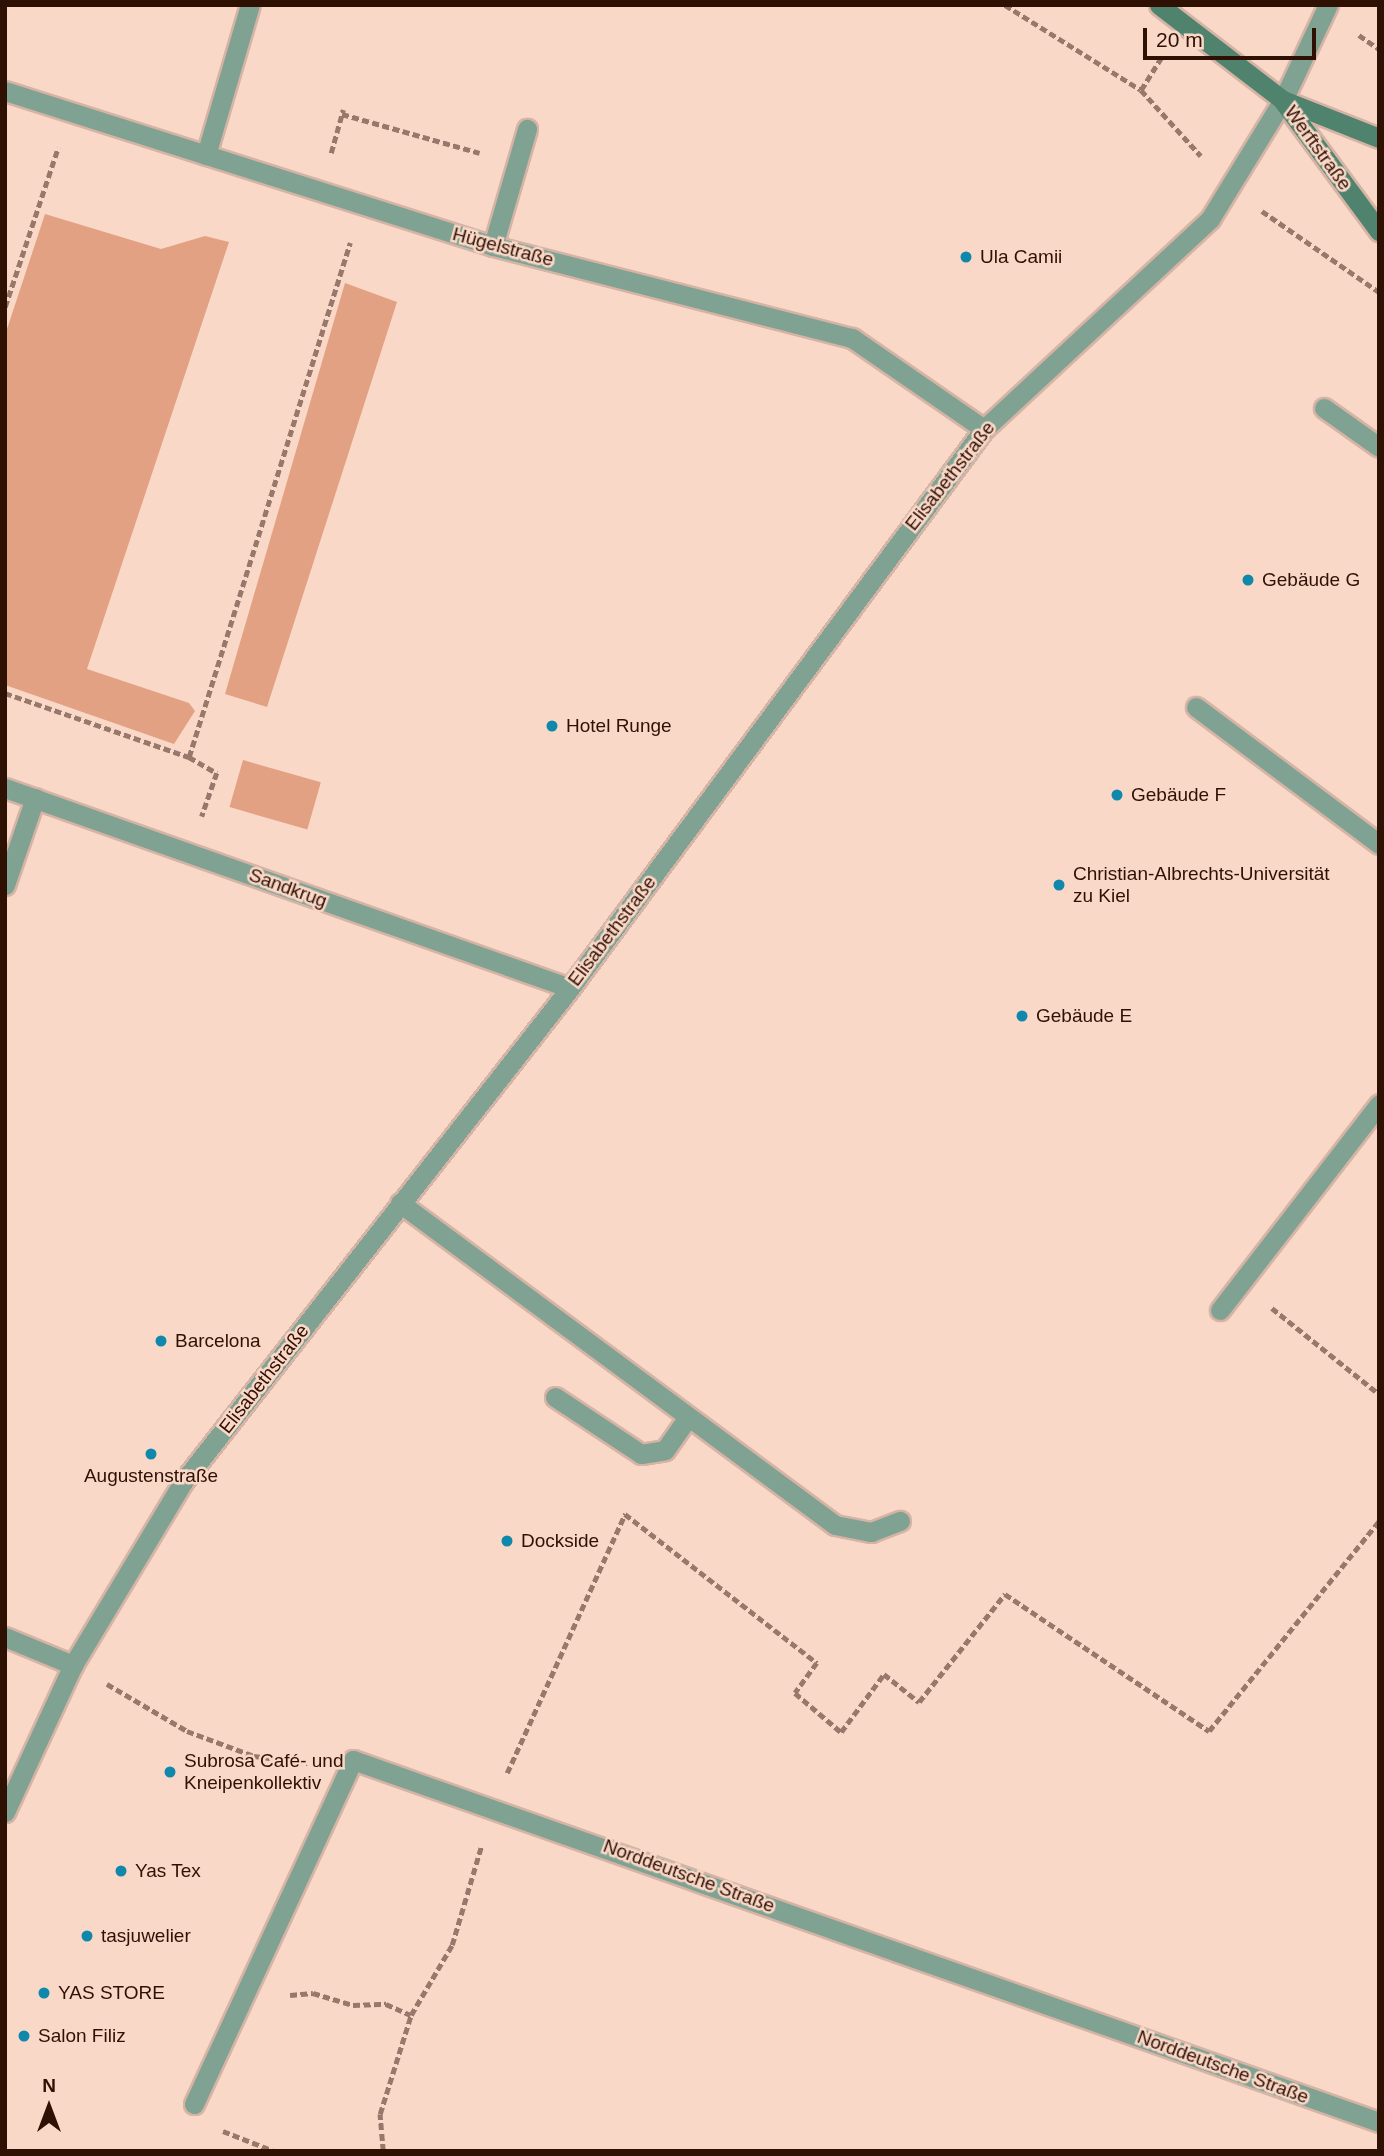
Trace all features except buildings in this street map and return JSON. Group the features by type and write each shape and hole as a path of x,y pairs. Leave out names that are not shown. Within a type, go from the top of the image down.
{"main road":[{"name":"Werftstraße","path":"1159,5 1283,100 1379,138"},
{"name":"Werftstraße","path":"1283,100 1379,231"}],"street":[{"path":"206,155 250,5"},
{"name":"Elisabethstraße","path":"5,1812 73,1665 183,1482 570,988 984,429 1210,219 1283,100 1328,5"},
{"name":"Hügelstraße","path":"5,91 493,246 852,338 984,429"},
{"path":"493,246 527,129"},
{"path":"1324,408 1379,447"},
{"path":"1196,707 1379,844"},
{"name":"Sandkrug","path":"5,788 570,988"},
{"path":"5,885 35,798"},
{"path":"1220,1310 1379,1104"},
{"path":"400,1203 835,1525 871,1532 900,1521"},
{"path":"555,1397 641,1454 665,1450 688,1417"},
{"path":"5,1637 73,1665"},
{"path":"194,2104 353,1760"},
{"name":"Norddeutsche Straße","path":"353,1760 493,1807 1379,2122"}],"path":[{"path":"1005,5 1142,90 1229,187 1379,292"},
{"path":"1142,90 1162,56"},
{"path":"5,307 71,111"},
{"path":"336,137 342,112 489,156"},
{"path":"188,757 362,205"},
{"path":"5,693 188,757 217,773 190,853"},
{"path":"1242,1284 1379,1394"},
{"path":"383,2151 380,2114 411,2015 452,1945 493,1807 625,1514 817,1663 795,1693 841,1732 884,1675 919,1702 1005,1594 1209,1731 1379,1521"},
{"path":"73,1665 187,1731 254,1756 306,1763 353,1760"},
{"path":"245,1991 276,1997 313,1993 353,2005 386,2004 411,2015"},
{"path":"194,2104 200,2122 274,2151"}],"shaded area":[{"path":"45,214 161,249 205,236 229,242 87,669 189,703 195,711 174,744 5,685 5,335"},
{"path":"345,283 397,302 267,707 225,694"},
{"path":"243,760 321,782 307,829 229,807"}],"place":[{"name":"Ula Camii","path":"966,257"},
{"name":"Gebäude G","path":"1248,580"},
{"name":"Hotel Runge","path":"552,726"},
{"name":"Gebäude F","path":"1117,795"},
{"name":"Christian-Albrechts-Universität zu Kiel","path":"1059,885"},
{"name":"Gebäude E","path":"1022,1016"},
{"name":"Barcelona","path":"161,1341"},
{"name":"Augustenstraße","path":"151,1454"},
{"name":"Dockside","path":"507,1541"},
{"name":"Subrosa Café- und Kneipenkollektiv","path":"170,1772"},
{"name":"Yas Tex","path":"121,1871"},
{"name":"tasjuwelier","path":"87,1936"},
{"name":"YAS STORE","path":"44,1993"},
{"name":"Salon Filiz","path":"24,2036"}]}
